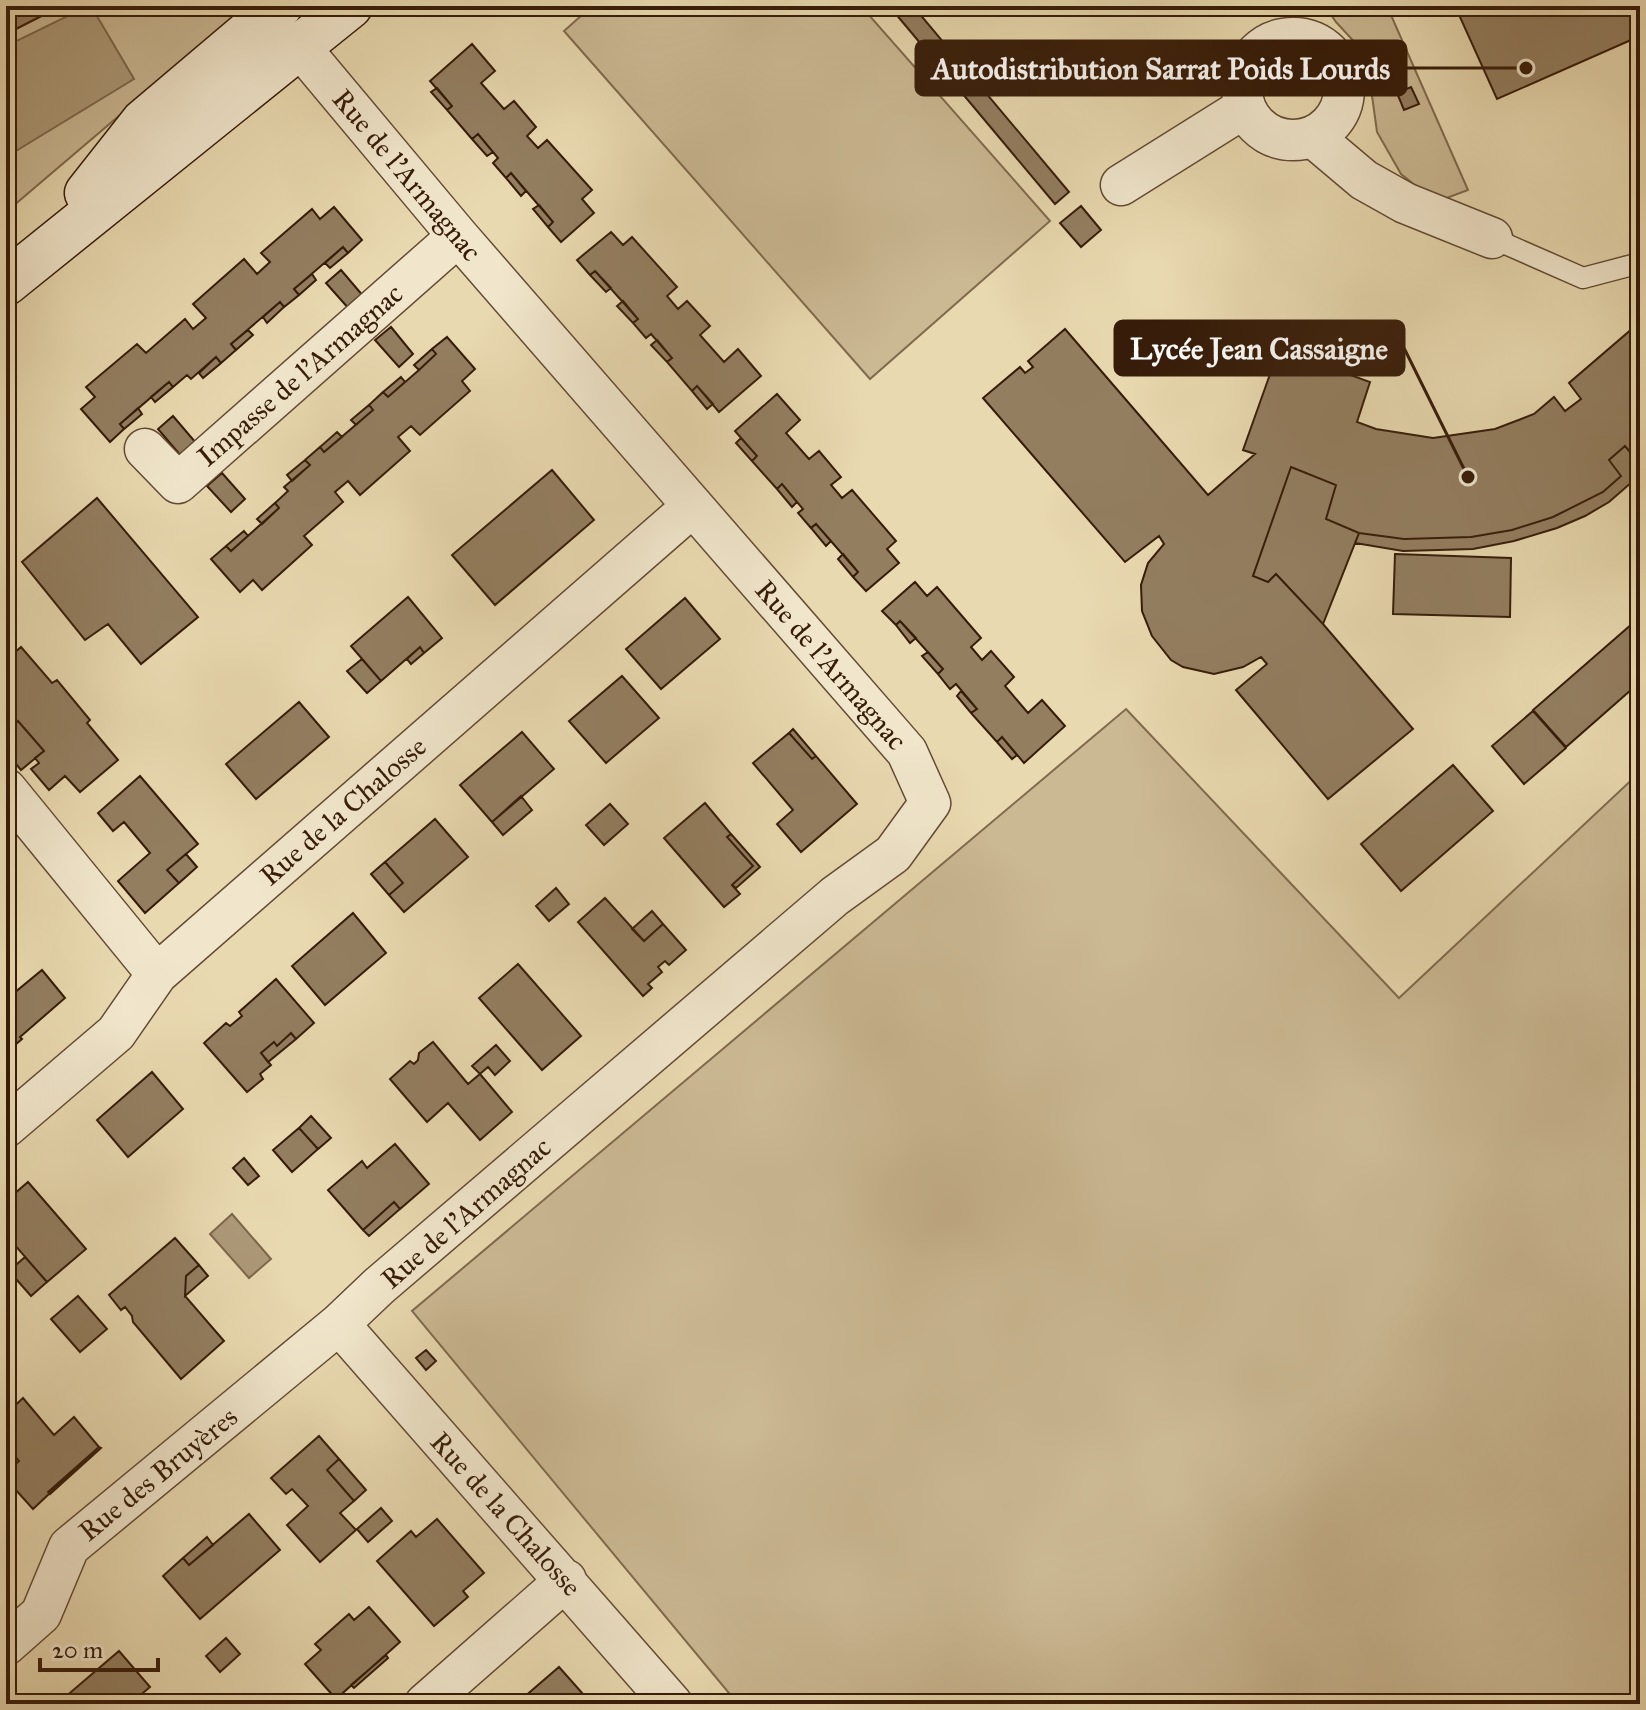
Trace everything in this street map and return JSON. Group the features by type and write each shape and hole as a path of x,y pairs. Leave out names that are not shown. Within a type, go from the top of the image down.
{"main road":[{"path":"299,46 300,18 315,6"},
{"path":"6,283 350,6"},
{"path":"42,251 143,122 265,19 299,46"}],"street":[{"path":"1286,22 1331,55 1340,68 1344,84 1338,115 1322,132 1297,141 1281,140 1259,128 1244,108 1241,93 1242,76 1249,62 1259,50 1273,41 1286,22"},
{"name":"Rue de l'Armagnac","path":"299,46 458,236 907,752 930,803 893,854 835,896 379,1286 339,1324"},
{"path":"1121,185 1244,108"},
{"path":"1313,137 1364,180 1405,203 1492,238"},
{"name":"Impasse de l'Armagnac","path":"145,449 178,483 458,236"},
{"name":"Rue de la Chalosse","path":"6,1127 116,1033 157,974 693,506"},
{"path":"6,789 157,974"},
{"name":"Rue de la Chalosse","path":"339,1324 672,1704"},
{"name":"Rue des Bruyères","path":"6,1645 41,1614 69,1547 339,1324"},
{"path":"425,1704 566,1580"}],"lane":[{"path":"1492,238 1583,278 1640,263"}],"shaded area":[{"path":"61,6 248,6 6,212 6,34"},
{"path":"91,6 134,79 6,157 6,46"},
{"path":"592,6 861,6 1050,221 870,379 564,31"},
{"path":"1325,6 1387,6 1468,190 1436,202 1401,174 1377,132 1370,81 1360,48"},
{"path":"1126,709 1399,998 1640,772 1640,1704 738,1704 412,1311"},
{"path":"232,1214 271,1259 249,1278 210,1234"}],"building":[{"path":"6,6 61,6 6,34"},
{"path":"903,6 913,6 1069,192 1055,204 895,13"},
{"path":"1455,6 1640,6 1640,36 1497,99"},
{"path":"472,44 495,71 481,83 504,109 514,101 536,127 527,136 538,148 547,140 592,190 582,199 594,213 561,242 548,227 553,222 511,173 506,178 493,163 498,158 478,134 472,139 447,110 452,106 430,81"},
{"path":"1411,87 1419,104 1404,110 1397,93"},
{"path":"437,88 452,106 447,110 431,92"},
{"path":"478,134 493,152 487,156 472,139"},
{"path":"511,173 526,191 521,196 506,178"},
{"path":"539,205 553,222 548,227 533,209"},
{"path":"1081,206 1101,230 1081,247 1060,223"},
{"path":"334,207 362,240 348,253 343,247 294,289 299,295 284,307 280,302 231,344 236,350 221,363 216,357 191,379 187,375 173,387 169,382 120,424 124,429 110,442 81,409 95,397 86,387 137,344 146,353 185,319 193,329 206,318 193,304 244,259 257,274 270,262 261,253 312,209 320,219"},
{"path":"611,232 623,245 632,237 677,287 667,296 678,309 687,301 710,326 700,335 724,362 738,349 761,376 719,412 697,386 692,391 667,362 672,358 651,334 646,338 633,323 638,319 595,271 590,275 577,260"},
{"path":"343,247 348,253 330,268 325,263"},
{"path":"341,270 364,297 350,310 326,283"},
{"path":"595,271 611,288 606,292 590,275"},
{"path":"312,274 316,280 299,295 294,289"},
{"path":"623,301 638,319 633,323 617,306"},
{"path":"280,302 284,307 267,323 263,317"},
{"path":"1640,322 1640,464 1625,446 1609,460 1621,476 1603,492 1553,517 1512,530 1471,537 1404,539 1359,533 1326,519 1336,485 1291,467 1253,576 1268,582 1276,574 1413,729 1328,799 1236,690 1267,664 1261,657 1243,667 1214,674 1183,667 1171,660 1152,636 1142,611 1141,585 1148,563 1164,544 1159,536 1125,562 983,398 1020,367 1025,373 1033,367 1028,361 1065,329 1208,495 1255,454 1243,450 1279,349 1370,382 1357,422 1376,429 1433,438 1495,429 1534,414 1554,397 1565,411 1581,399 1569,383"},
{"path":"391,327 413,354 399,367 375,340"},
{"path":"248,330 253,335 236,350 231,344"},
{"path":"447,337 475,369 462,381 470,391 420,435 411,426 398,437 410,451 360,495 348,481 335,492 343,502 304,536 312,545 262,590 253,580 240,592 211,559 226,546 231,551 279,508 275,503 288,491 284,487 310,465 305,460 320,447 324,452 373,410 369,405 383,392 388,397 419,370 436,354 432,349"},
{"path":"657,340 672,358 667,362 651,345"},
{"path":"432,349 436,354 419,370 414,365"},
{"path":"216,357 221,363 203,378 199,373"},
{"path":"401,377 405,382 388,397 383,392"},
{"path":"169,382 173,387 155,402 151,397"},
{"path":"697,386 713,404 707,409 692,391"},
{"path":"777,394 800,420 786,433 809,459 819,451 841,477 831,485 842,498 852,490 896,541 887,549 899,563 866,591 853,577 858,572 816,524 811,528 798,513 803,509 782,484 777,489 752,461 757,456 735,431"},
{"path":"369,405 373,410 356,425 351,420"},
{"path":"138,408 142,414 124,429 120,424"},
{"path":"173,416 196,443 181,456 158,429"},
{"path":"337,432 342,437 324,452 320,447"},
{"path":"741,438 757,456 752,461 736,443"},
{"path":"1625,446 1640,464 1640,475 1609,502 1557,528 1473,549 1403,551 1355,543 1359,533 1404,539 1471,537 1512,530 1553,517 1603,492 1621,476 1609,460"},
{"path":"305,460 310,465 292,481 287,475"},
{"path":"1291,467 1336,485 1326,519 1359,533 1323,624 1276,574 1268,582 1253,576"},
{"path":"552,470 594,520 495,605 452,555"},
{"path":"222,473 245,499 231,512 207,486"},
{"path":"782,484 797,502 792,507 777,489"},
{"path":"97,498 198,617 141,664 108,624 85,640 22,562"},
{"path":"275,503 279,508 262,524 257,519"},
{"path":"816,524 831,541 826,546 811,528"},
{"path":"244,531 248,536 231,551 226,546"},
{"path":"843,554 858,572 853,577 838,559"},
{"path":"1395,554 1511,558 1510,617 1393,614"},
{"path":"915,582 927,596 937,587 981,638 971,647 982,660 991,651 1014,677 1005,686 1028,713 1042,700 1065,726 1024,763 1002,737 997,742 971,713 977,709 956,684 950,689 938,674 943,669 900,621 896,625 882,611"},
{"path":"408,597 442,638 424,653 420,647 381,681 351,646"},
{"path":"685,598 720,639 661,689 626,649"},
{"path":"1640,617 1640,682 1566,747 1533,710"},
{"path":"900,621 916,638 910,643 896,625"},
{"path":"21,647 52,683 57,680 118,760 80,792 65,776 49,790 31,769 39,763 35,758 44,751 18,721 9,729 6,725 6,660"},
{"path":"420,647 424,653 411,664 407,659"},
{"path":"928,652 943,669 938,674 922,656"},
{"path":"362,659 381,681 367,693 347,671"},
{"path":"622,676 659,718 606,763 569,721"},
{"path":"961,691 977,709 971,713 957,696"},
{"path":"299,702 329,737 256,799 226,764"},
{"path":"1533,711 1566,748 1524,784 1492,746"},
{"path":"18,721 44,751 21,770 6,752 6,732"},
{"path":"793,729 816,756 812,759 789,733"},
{"path":"522,732 554,769 492,822 460,785"},
{"path":"789,733 812,759 816,756 857,804 801,852 777,824 793,810 753,763"},
{"path":"1002,737 1017,755 1012,759 997,742"},
{"path":"1453,765 1493,811 1401,891 1361,844"},
{"path":"140,776 198,844 167,870 179,883 145,913 118,881 150,853 124,822 113,831 98,813"},
{"path":"521,796 532,810 503,835 492,822"},
{"path":"705,803 731,834 727,837 753,866 732,885 740,894 724,907 664,838"},
{"path":"610,804 628,824 604,845 586,825"},
{"path":"435,819 468,857 404,912 389,895 403,883 385,862"},
{"path":"731,834 760,867 736,888 732,885 753,866 727,837"},
{"path":"186,854 197,867 179,883 167,870"},
{"path":"385,862 403,883 389,895 371,874"},
{"path":"556,888 569,904 549,921 536,906"},
{"path":"605,898 644,941 663,924 686,950 669,965 665,961 658,967 662,972 648,984 652,988 643,996 578,922"},
{"path":"652,911 663,924 644,941 632,929"},
{"path":"353,913 386,953 325,1005 292,966"},
{"path":"518,964 581,1036 542,1070 479,998"},
{"path":"42,970 65,998 7,1052 6,983 14,993"},
{"path":"276,979 314,1023 296,1039 291,1033 277,1046 274,1042 261,1053 271,1065 260,1074 263,1079 247,1092 204,1043 226,1023 230,1026 242,1016 239,1012"},
{"path":"291,1033 296,1039 268,1062 261,1053 274,1042 277,1046"},
{"path":"433,1042 468,1084 480,1074 512,1112 480,1140 448,1103 427,1122 390,1079 410,1061 414,1064 419,1053"},
{"path":"496,1045 510,1061 495,1075 488,1067 480,1074 472,1066"},
{"path":"152,1072 183,1109 128,1157 97,1120"},
{"path":"311,1116 331,1138 318,1149 299,1128"},
{"path":"299,1128 318,1149 292,1172 273,1150"},
{"path":"395,1144 429,1184 400,1209 394,1202 363,1230 328,1190 362,1161 367,1168"},
{"path":"244,1158 259,1176 248,1185 233,1168"},
{"path":"28,1182 86,1249 47,1282 6,1235 6,1201"},
{"path":"394,1202 400,1209 369,1236 363,1230"},
{"path":"175,1238 199,1265 186,1276 185,1296 224,1341 181,1379 133,1322 125,1307 121,1310 109,1295"},
{"path":"25,1257 47,1282 31,1296 9,1271"},
{"path":"199,1265 208,1276 185,1296 186,1276"},
{"path":"78,1296 107,1329 80,1352 51,1319"},
{"path":"426,1350 436,1361 426,1370 416,1358"},
{"path":"23,1398 54,1435 74,1417 99,1447 33,1509 6,1479 6,1473 19,1461 6,1446 6,1414"},
{"path":"319,1436 339,1459 327,1470 354,1501 340,1513 356,1530 320,1562 287,1525 308,1506 292,1489 286,1494 271,1478"},
{"path":"99,1447 50,1494 48,1492"},
{"path":"339,1459 366,1490 354,1501 327,1470"},
{"path":"381,1508 392,1521 368,1542 357,1529"},
{"path":"249,1514 280,1550 200,1619 163,1576 183,1558 189,1565"},
{"path":"437,1519 484,1573 463,1591 468,1597 434,1626 377,1561 411,1531 416,1537"},
{"path":"207,1537 213,1545 189,1565 183,1558"},
{"path":"369,1607 400,1642 336,1699 305,1664 321,1650 315,1644 349,1614 354,1620"},
{"path":"226,1638 240,1654 220,1672 206,1656"},
{"path":"119,1651 150,1687 130,1704 57,1704"},
{"path":"386,1655 388,1658 354,1688 351,1685"},
{"path":"559,1667 591,1703 516,1704"}],"place":[{"name":"Autodistribution Sarrat Poids Lourds","path":"1526,68"},
{"name":"Lycée Jean Cassaigne","path":"1468,477"}]}
